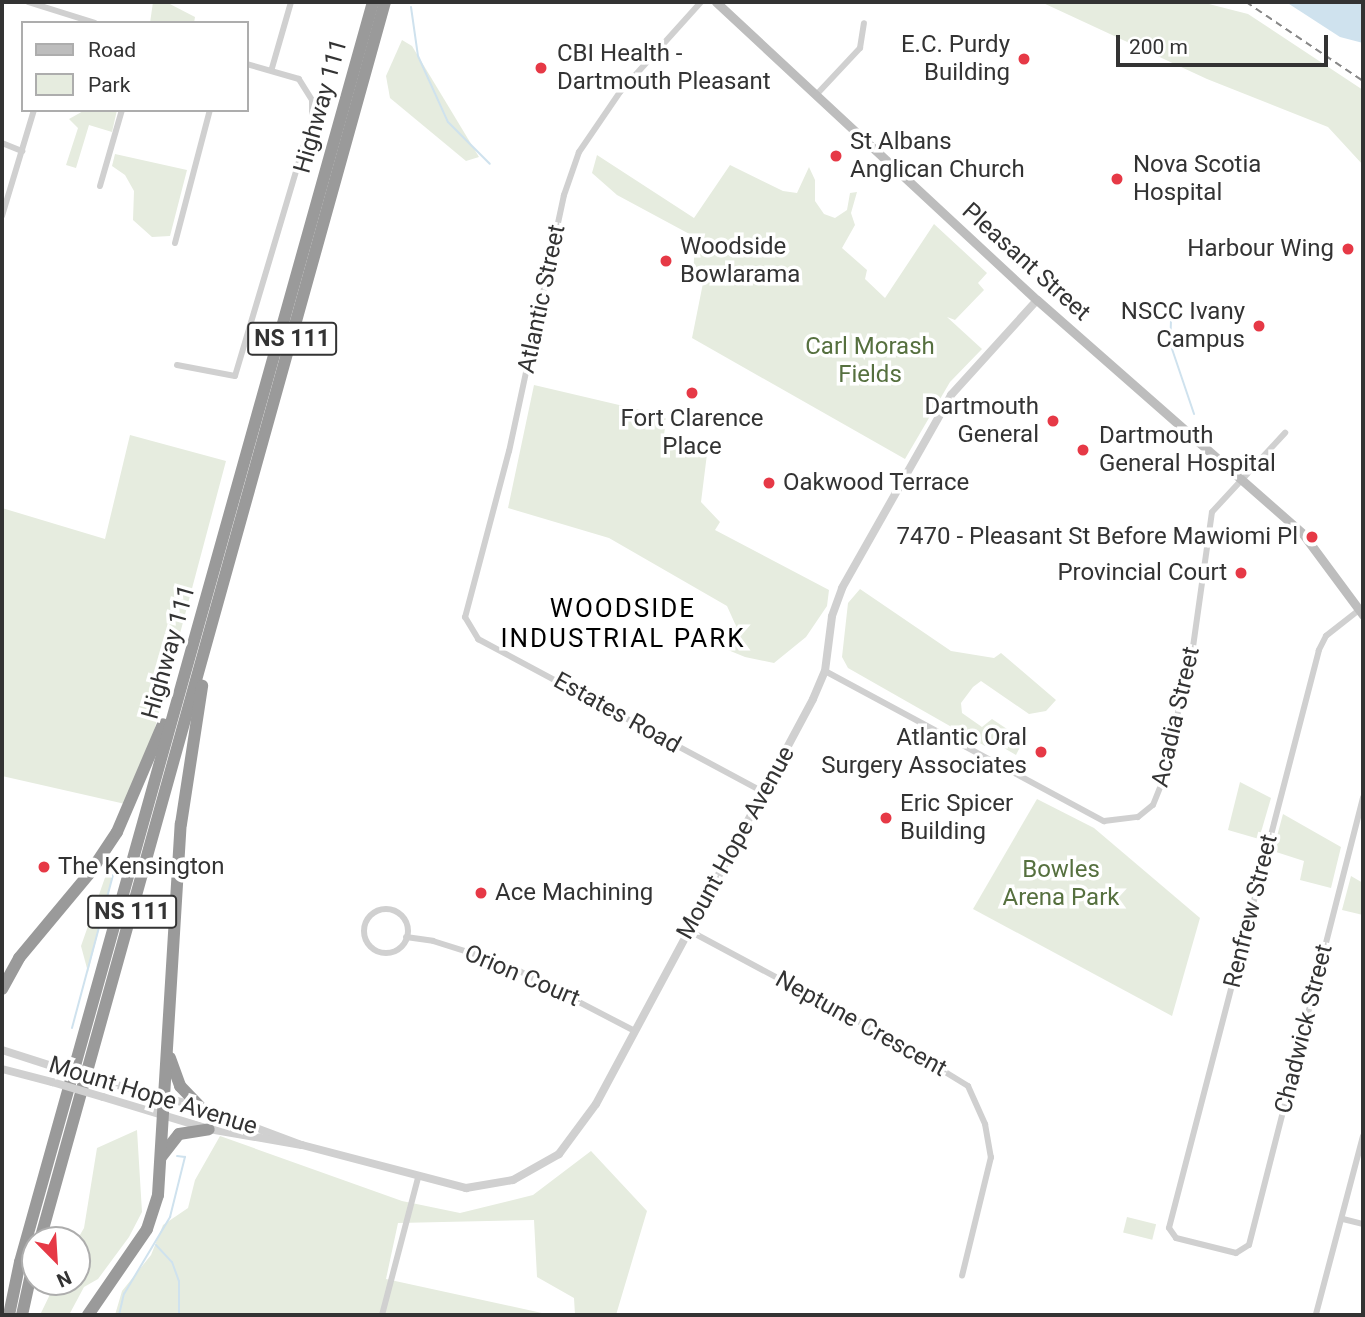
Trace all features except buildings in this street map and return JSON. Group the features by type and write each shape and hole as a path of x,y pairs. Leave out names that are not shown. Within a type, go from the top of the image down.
{"highway":[{"name":"Highway 111","path":"9,1315 20,1262 373,2"},
{"name":"Highway 111","path":"44,1226 385,2"},
{"path":"2,989 19,958 99,860 133,801 160,733 234,496"},
{"path":"88,1315 147,1229 158,1195 160,1115 169,1055 185,783 223,583"},
{"path":"169,1055 180,1086 200,1107"},
{"path":"160,1157 179,1134 209,1129"},
{"path":"22,1315 26,1296"}],"main road":[{"name":"Pleasant Street","path":"716,2 1037,300 1303,534 1361,612"}],"street":[{"path":"28,2 89,21"},
{"path":"272,68 291,2"},
{"name":"Atlantic Street","path":"471,634 465,617 468,601 509,451 560,211 575,164 606,109 701,2"},
{"path":"61,21 63,13"},
{"path":"817,94 860,48 864,23"},
{"path":"177,365 235,376 312,117 312,100 304,84 272,68 248,64"},
{"path":"2,216 33,112"},
{"path":"100,186 121,112"},
{"path":"175,243 209,112"},
{"path":"2,143 22,151"},
{"name":"Mount Hope Avenue","path":"2,1050 200,1107 302,1145 418,1178 480,1187 513,1180 543,1166 584,1126 633,1030 763,792 825,671 837,597 945,405 969,373 1037,300"},
{"name":"Acadia Street","path":"825,671 1104,821 1138,817 1153,805 1162,783 1193,647 1212,512 1285,433"},
{"name":"Renfrew Street","path":"1236,1252 1176,1238 1169,1228 1319,650 1326,636 1361,612"},
{"name":"Estates Road","path":"471,634 763,792"},
{"name":"Chadwick Street","path":"1236,1252 1249,1245 1363,797"},
{"path":"388,909 403,917 406,937 398,949 381,953 367,944 363,928 372,914 388,909"},
{"name":"Neptune Crescent","path":"688,930 893,1040 968,1086 985,1124 991,1157 962,1276"},
{"name":"Orion Court","path":"406,937 433,941 506,964 633,1030"},
{"name":"Mount Hope Avenue","path":"2,1069 209,1129 302,1145"},
{"path":"1316,1314 1363,1136"},
{"path":"382,1315 418,1178"},
{"path":"1343,1219 1363,1224"}],"green space":[{"path":"153,2 166,2 195,17 194,21 150,21"},
{"path":"1041,2 1201,2 1248,14 1363,90 1363,165 1328,127 1207,79"},
{"path":"402,40 412,46 479,157 466,161 390,98 386,76"},
{"path":"81,112 117,112 112,132 89,125 76,168 66,165 78,128 69,119"},
{"path":"115,154 187,170 170,236 152,237 133,220 134,191 125,175 112,166"},
{"name":"Carl Morash Fields","path":"597,155 694,218 730,165 783,191 797,193 809,167 815,180 815,201 824,214 835,218 847,210 850,193 857,192 851,213 855,225 842,248 867,270 865,279 885,298 934,224 987,273 978,283 984,290 955,320 947,317 982,349 950,382 905,459 692,338 704,278 693,280 695,237 617,195 592,173"},
{"path":"534,385 666,416 664,436 694,443 707,454 701,502 720,522 715,530 829,590 827,606 806,637 774,663 745,657 728,650 736,626 727,606 609,538 508,508"},
{"path":"130,435 226,461 134,806 2,776 2,508 105,539"},
{"path":"860,589 951,651 994,658 1001,653 1056,700 1046,711 1029,714 981,681 961,703 962,713 982,727 992,719 1016,735 1012,741 1020,747 1016,755 992,741 985,746 848,668 842,657 848,603"},
{"path":"1240,782 1271,798 1259,839 1228,830"},
{"name":"Bowles Arena Park","path":"1037,799 1094,828 1200,918 1172,1016 973,909"},
{"path":"1283,814 1341,847 1331,888 1300,880 1304,861 1273,851"},
{"path":"117,860 88,972 81,946 108,869"},
{"path":"1351,876 1363,883 1363,915 1342,910"},
{"path":"137,1130 142,1212 129,1237 98,1279 91,1283 91,1226 84,1226 97,1148"},
{"path":"220,1136 402,1201 460,1213 533,1195 591,1151 647,1211 616,1315 575,1315 574,1298 537,1277 534,1220 398,1223 386,1279 551,1315 115,1315 122,1291 151,1255 163,1225 188,1208 195,1180"},
{"path":"1127,1217 1156,1224 1152,1240 1123,1233"},
{"path":"49,1296 79,1296 69,1315 40,1315"}],"water":[{"path":"1286,2 1363,2 1363,43 1340,37"}],"waterway":[{"path":"411,7 418,56 448,122 490,164"},
{"path":"1171,320 1170,343 1194,414"},
{"path":"72,1028 117,860"},
{"path":"119,1315 124,1294 170,1217 185,1157 177,1156"},
{"path":"156,1245 172,1262 179,1281 179,1315"}],"railway":[{"path":"1246,2 1363,81"}],"place":[{"name":"E.C. Purdy Building","path":"1024,59"},
{"name":"CBI Health - Dartmouth Pleasant","path":"541,68"},
{"name":"St Albans Anglican Church","path":"836,156"},
{"name":"Nova Scotia Hospital","path":"1117,179"},
{"name":"Harbour Wing","path":"1348,249"},
{"name":"Woodside Bowlarama","path":"666,261"},
{"name":"NSCC Ivany Campus","path":"1259,326"},
{"name":"Fort Clarence Place","path":"692,393"},
{"name":"Dartmouth General","path":"1053,421"},
{"name":"Dartmouth General Hospital","path":"1083,450"},
{"name":"Oakwood Terrace","path":"769,483"},
{"name":"7470 - Pleasant St Before Mawiomi Pl","path":"1312,537"},
{"name":"Provincial Court","path":"1241,573"},
{"name":"Atlantic Oral Surgery Associates","path":"1041,752"},
{"name":"Eric Spicer Building","path":"886,818"},
{"name":"The Kensington","path":"44,867"},
{"name":"Ace Machining","path":"481,893"}],"district":[{"name":"WOODSIDE INDUSTRIAL PARK","path":"623,624"}]}
